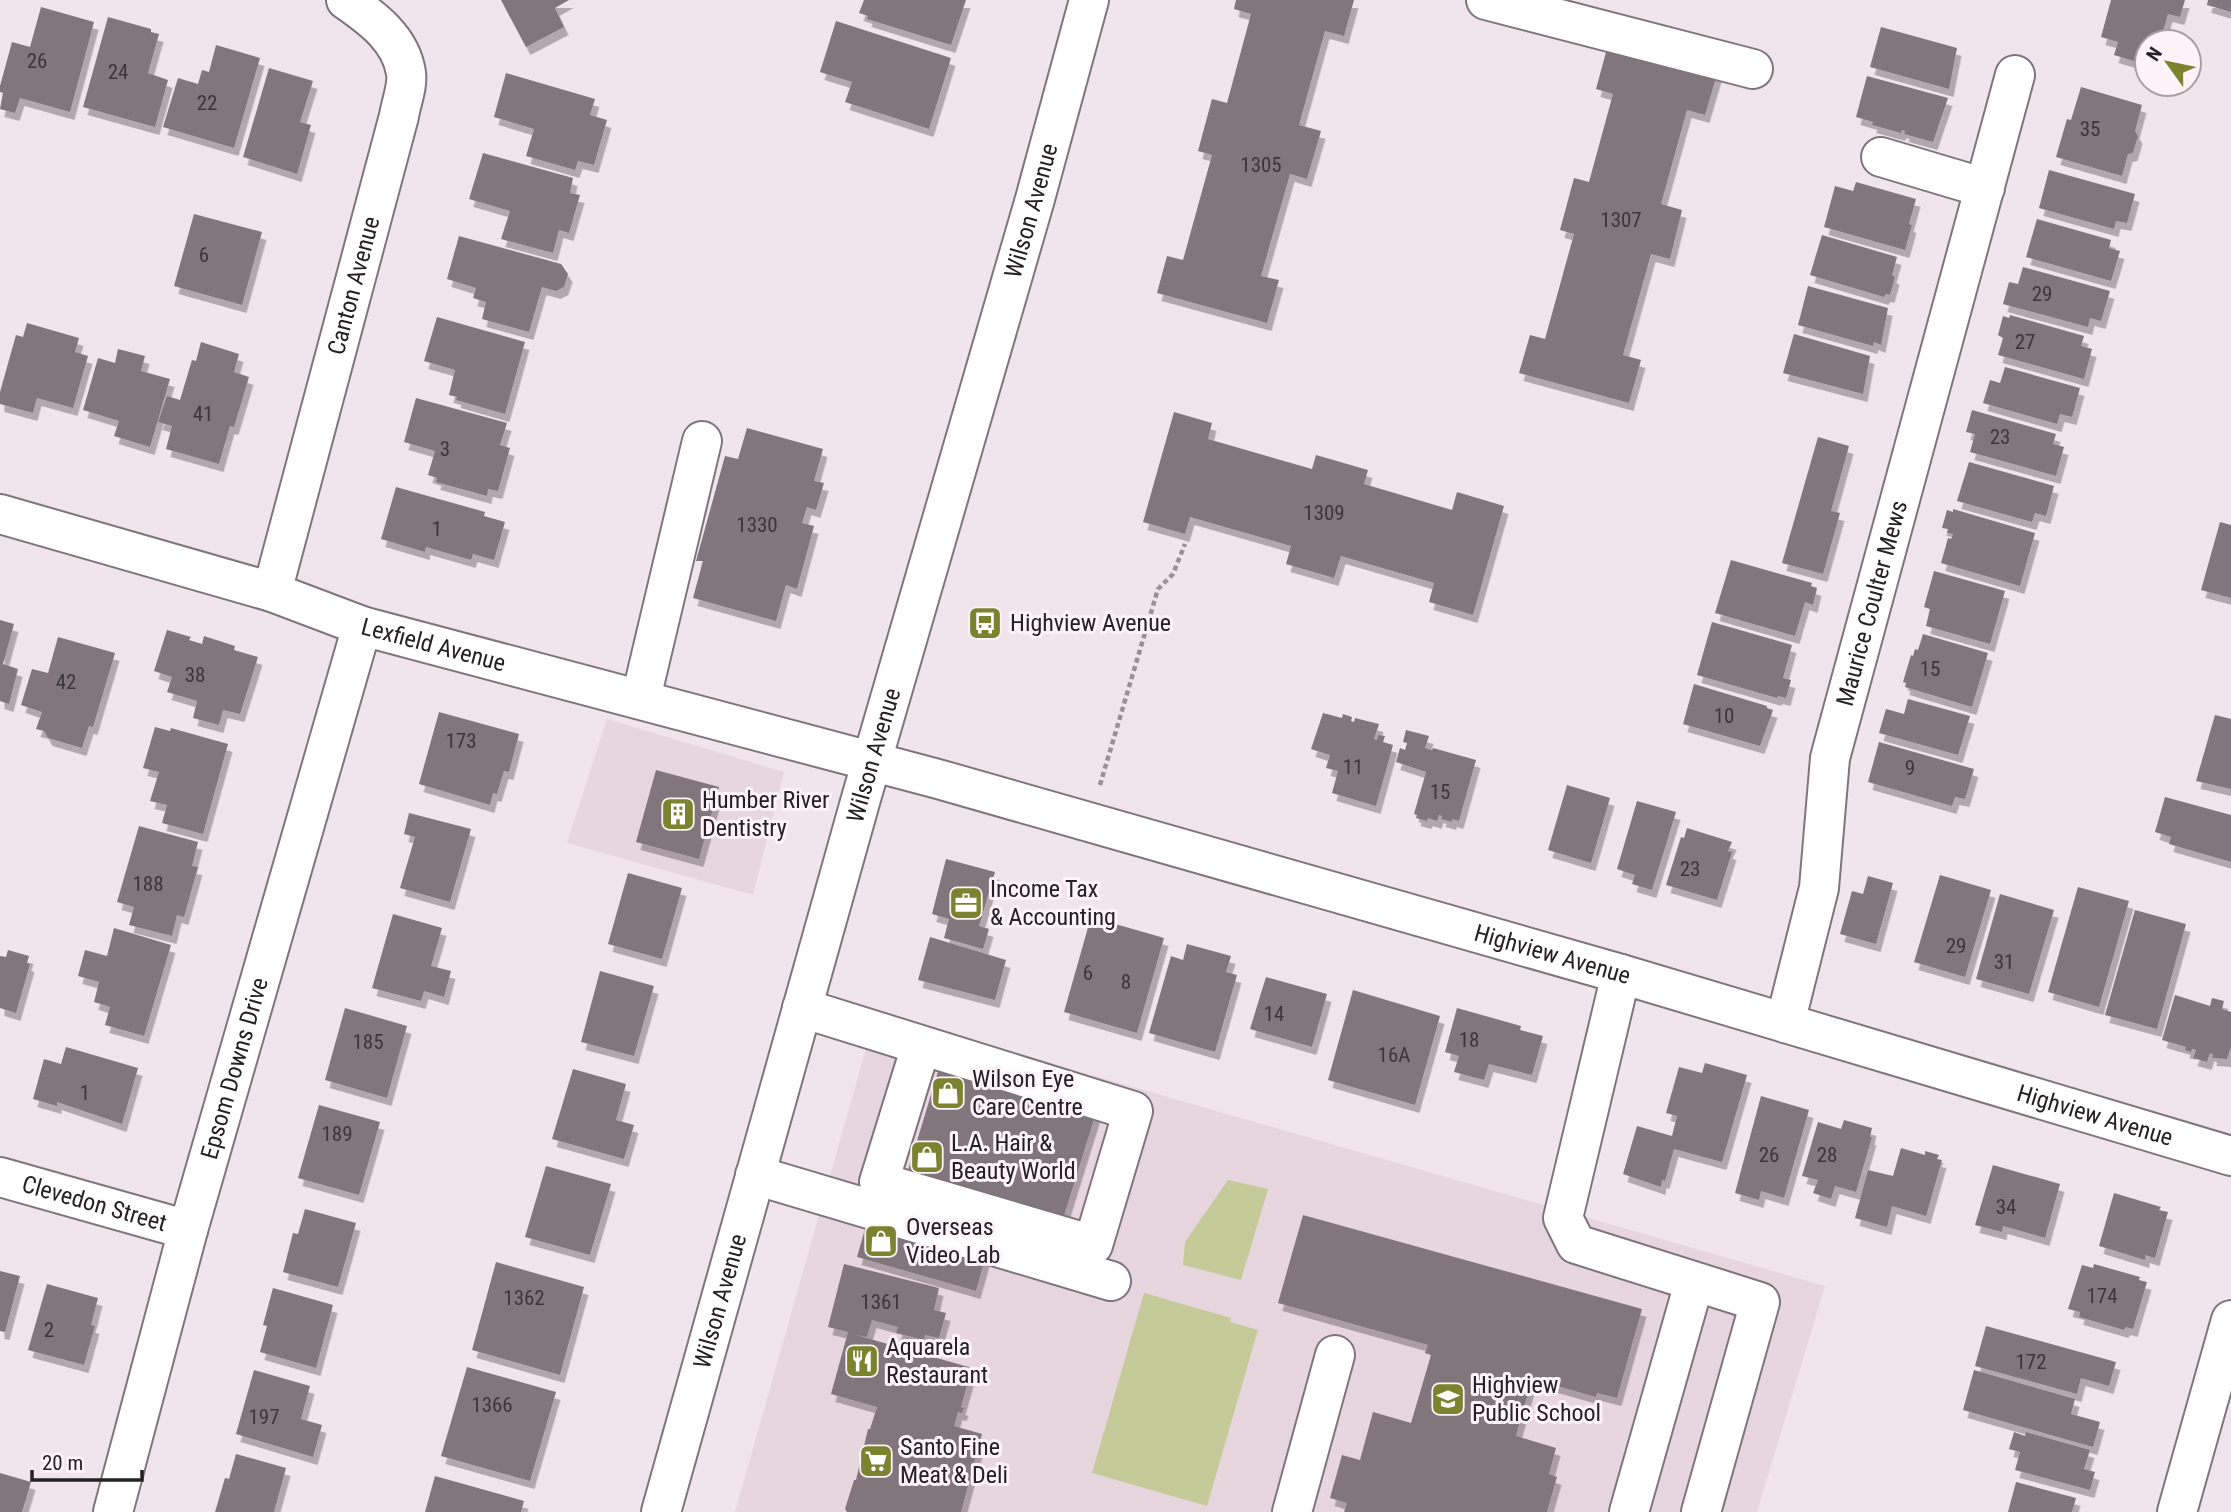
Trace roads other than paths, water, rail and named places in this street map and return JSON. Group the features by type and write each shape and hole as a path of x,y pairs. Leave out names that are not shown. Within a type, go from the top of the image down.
{"street":[{"name":"Canton Avenue","path":"272,592 399,116 407,75 398,48 377,21 346,0"},
{"name":"Wilson Avenue","path":"661,1512 1089,0"},
{"path":"1486,0 1753,69"},
{"name":"Maurice Coulter Mews","path":"1785,1023 1819,888 1829,758 2015,75"},
{"path":"1881,157 1985,188"},
{"path":"641,698 702,442"},
{"name":"Lexfield Avenue","path":"0,514 272,592 362,626 872,760"},
{"name":"Epsom Downs Drive","path":"113,1512 188,1230 362,626"},
{"name":"Highview Avenue","path":"872,760 1621,974 2231,1156"},
{"path":"1621,974 1563,1218 1576,1244 1760,1302 1701,1512"},
{"path":"802,1008 1133,1111 1093,1245 879,1182 921,1046"},
{"path":"755,1175 1111,1281"},
{"name":"Clevedon Street","path":"0,1177 188,1230"},
{"path":"1629,1512 1694,1283"},
{"path":"2176,1512 2231,1320"},
{"path":"1292,1512 1335,1355"}],"place":[{"name":"Highview Avenue","path":"985,623"},
{"name":"Humber River Dentistry","path":"678,814"},
{"name":"Income Tax & Accounting","path":"966,903"},
{"name":"Wilson Eye Care Centre","path":"948,1093"},
{"name":"L.A. Hair & Beauty World","path":"927,1157"},
{"name":"Overseas Video Lab","path":"881,1241"},
{"name":"Aquarela Restaurant","path":"862,1361"},
{"name":"Highview Public School","path":"1448,1399"},
{"name":"Santo Fine Meat & Deli","path":"876,1461"}]}
